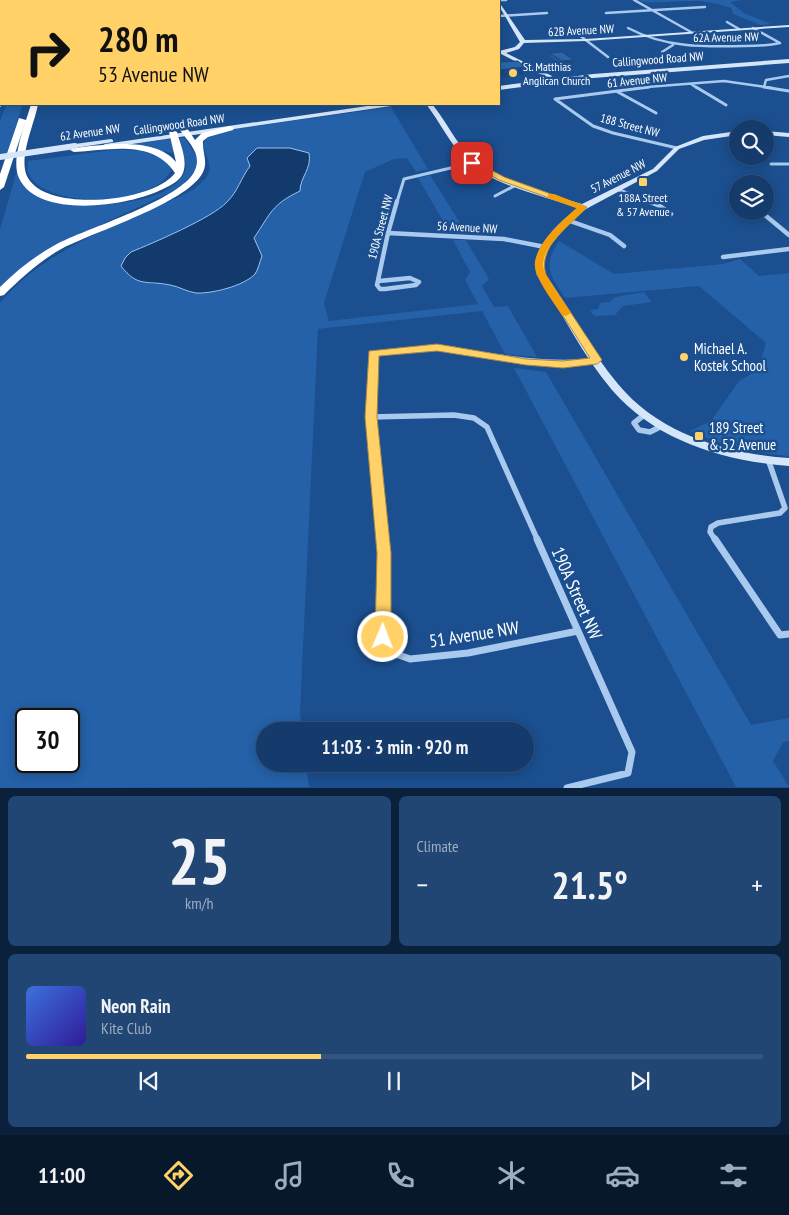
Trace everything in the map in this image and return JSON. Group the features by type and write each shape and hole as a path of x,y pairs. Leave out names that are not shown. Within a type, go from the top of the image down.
{"highway":[{"path":"0,187 28,105"},
{"path":"34,105 23,146 21,169 23,178 36,192 62,200 82,203 126,200 161,188 173,180 179,173 180,160 174,134"},
{"path":"198,149 200,140 205,135 230,128"},
{"path":"0,293 18,275 58,247 170,197 189,185 202,166 198,149 185,132"},
{"path":"75,148 126,148 151,151 162,154 172,160 179,173"}],"street":[{"path":"289,0 294,0"},
{"path":"634,0 691,32"},
{"path":"500,5 523,42 518,48 500,53"},
{"path":"606,13 705,7"},
{"path":"500,16 547,13"},
{"path":"727,22 739,29"},
{"name":"62B Avenue NW","path":"523,42 586,40 789,26"},
{"path":"570,28 608,57"},
{"name":"62B Avenue NW","path":"628,28 640,36"},
{"name":"62A Avenue NW","path":"640,36 673,45 715,48 780,43 753,28"},
{"path":"662,52 673,45"},
{"path":"500,53 552,79"},
{"name":"Callingwood Road NW","path":"500,86 552,79 789,59"},
{"path":"764,87 766,80 769,78 789,76"},
{"name":"61 Avenue NW","path":"555,99 615,90 724,81 789,91"},
{"path":"691,83 713,99 726,105"},
{"path":"615,90 644,108 656,112"},
{"name":"188 Street NW","path":"555,99 594,126 613,133 677,148"},
{"name":"Callingwood Road NW","path":"0,161 360,105"},
{"name":"Callingwood Road NW","path":"185,132 230,128 384,105"},
{"path":"430,105 472,163 518,184 583,207"},
{"name":"57 Avenue NW","path":"545,247 567,220 583,207 655,170 677,148 703,138 729,134"},
{"path":"774,134 789,135"},
{"name":"62 Avenue NW","path":"0,157 75,148"},
{"name":"190A Street NW","path":"379,281 410,278 419,282 416,285 382,289 377,285 388,233 404,179 472,163"},
{"path":"774,164 789,164"},
{"path":"495,196 518,184"},
{"path":"617,189 660,206 672,214"},
{"path":"567,220 610,235 624,246"},
{"path":"771,220 789,235"},
{"name":"56 Avenue NW","path":"388,233 504,239 545,247"},
{"path":"545,247 539,265 542,275 616,388 644,415 686,438 722,451 769,462 789,462"},
{"path":"723,257 789,249"},
{"path":"371,417 373,354 437,348 526,362 563,364 597,360"},
{"name":"190A Street NW","path":"371,417 454,415 474,418 487,427 632,752 628,774 567,788"},
{"path":"644,415 634,423 639,430 650,432 662,426"},
{"name":"51 Avenue NW","path":"371,417 384,553 383,637 396,654 410,659 468,653 578,631"},
{"path":"769,462 785,508 780,513 718,523 710,527 710,532 780,635 789,634"}],"shaded area":[{"path":"636,0 742,0 730,2 744,13 771,24 761,25 733,14 731,8 716,3 693,1 648,2"},
{"path":"7,105 23,105 7,153 0,154 0,121"},
{"path":"391,107 428,169 416,172 407,158 394,159 365,172 324,303 329,321 478,304 465,280 470,272 453,240 466,240 489,279 482,286 494,307 508,306 537,357 505,354 482,311 318,329 301,722 256,722 256,772 307,772 309,787 0,788 0,303 42,265 65,250 193,190 210,170 203,145 205,141 216,133","holes":["309,153 300,191 277,205 254,238 262,256 194,293 168,284 150,284 149,245 198,221 225,204 233,196 250,166"]},
{"path":"180,138 185,138 197,158 198,166 186,185 74,237 0,290 0,229 17,171 27,189 52,200 92,205 115,204 137,200 157,194 173,186 184,174 186,165"},
{"path":"171,140 174,152 172,153 145,147 121,146"},
{"path":"257,148 290,148 309,153 309,164 300,191 277,205 254,238 262,256 255,274 243,282 227,288 196,293 173,286 143,282 132,278 127,273 121,266 131,252 196,222 227,202 250,166 247,158"},
{"path":"112,150 150,153 172,165 165,179 149,189 128,196 103,199 78,198 56,194 38,185 28,172 28,161"},
{"path":"430,175 467,234 450,233 418,178"},
{"path":"559,241 614,274 723,264 740,259 759,276 789,273 789,456 738,448 690,431 711,421 739,381 758,370 766,343 699,286 565,298 552,277 549,264"},
{"path":"644,292 652,302 623,306 615,315 594,316 590,310 598,309 600,303 610,302 615,297"},
{"path":"514,368 546,372 751,725 789,718 789,741 783,742 773,761 789,787 736,787"}],"building":[{"path":"562,52 574,60 562,61 550,53"},
{"path":"518,61 525,67 500,70 500,62"}],"slow traffic":[{"path":"551,196 583,207 567,220 545,247 540,257 539,265 542,275 566,313"}],"place":[{"name":"St. Matthias Anglican Church","path":"513,73"},
{"name":"188A Street & 57 Avenue","path":"643,182"},
{"name":"Michael A. Kostek School","path":"684,357"},
{"name":"189 Street & 52 Avenue","path":"699,436"}],"route":[{"path":"383,637 384,553 371,417 373,354 388,351 437,348 526,362 563,364 597,360 542,275 539,265 540,257 545,247 567,220 583,207 502,178 472,163"}]}
